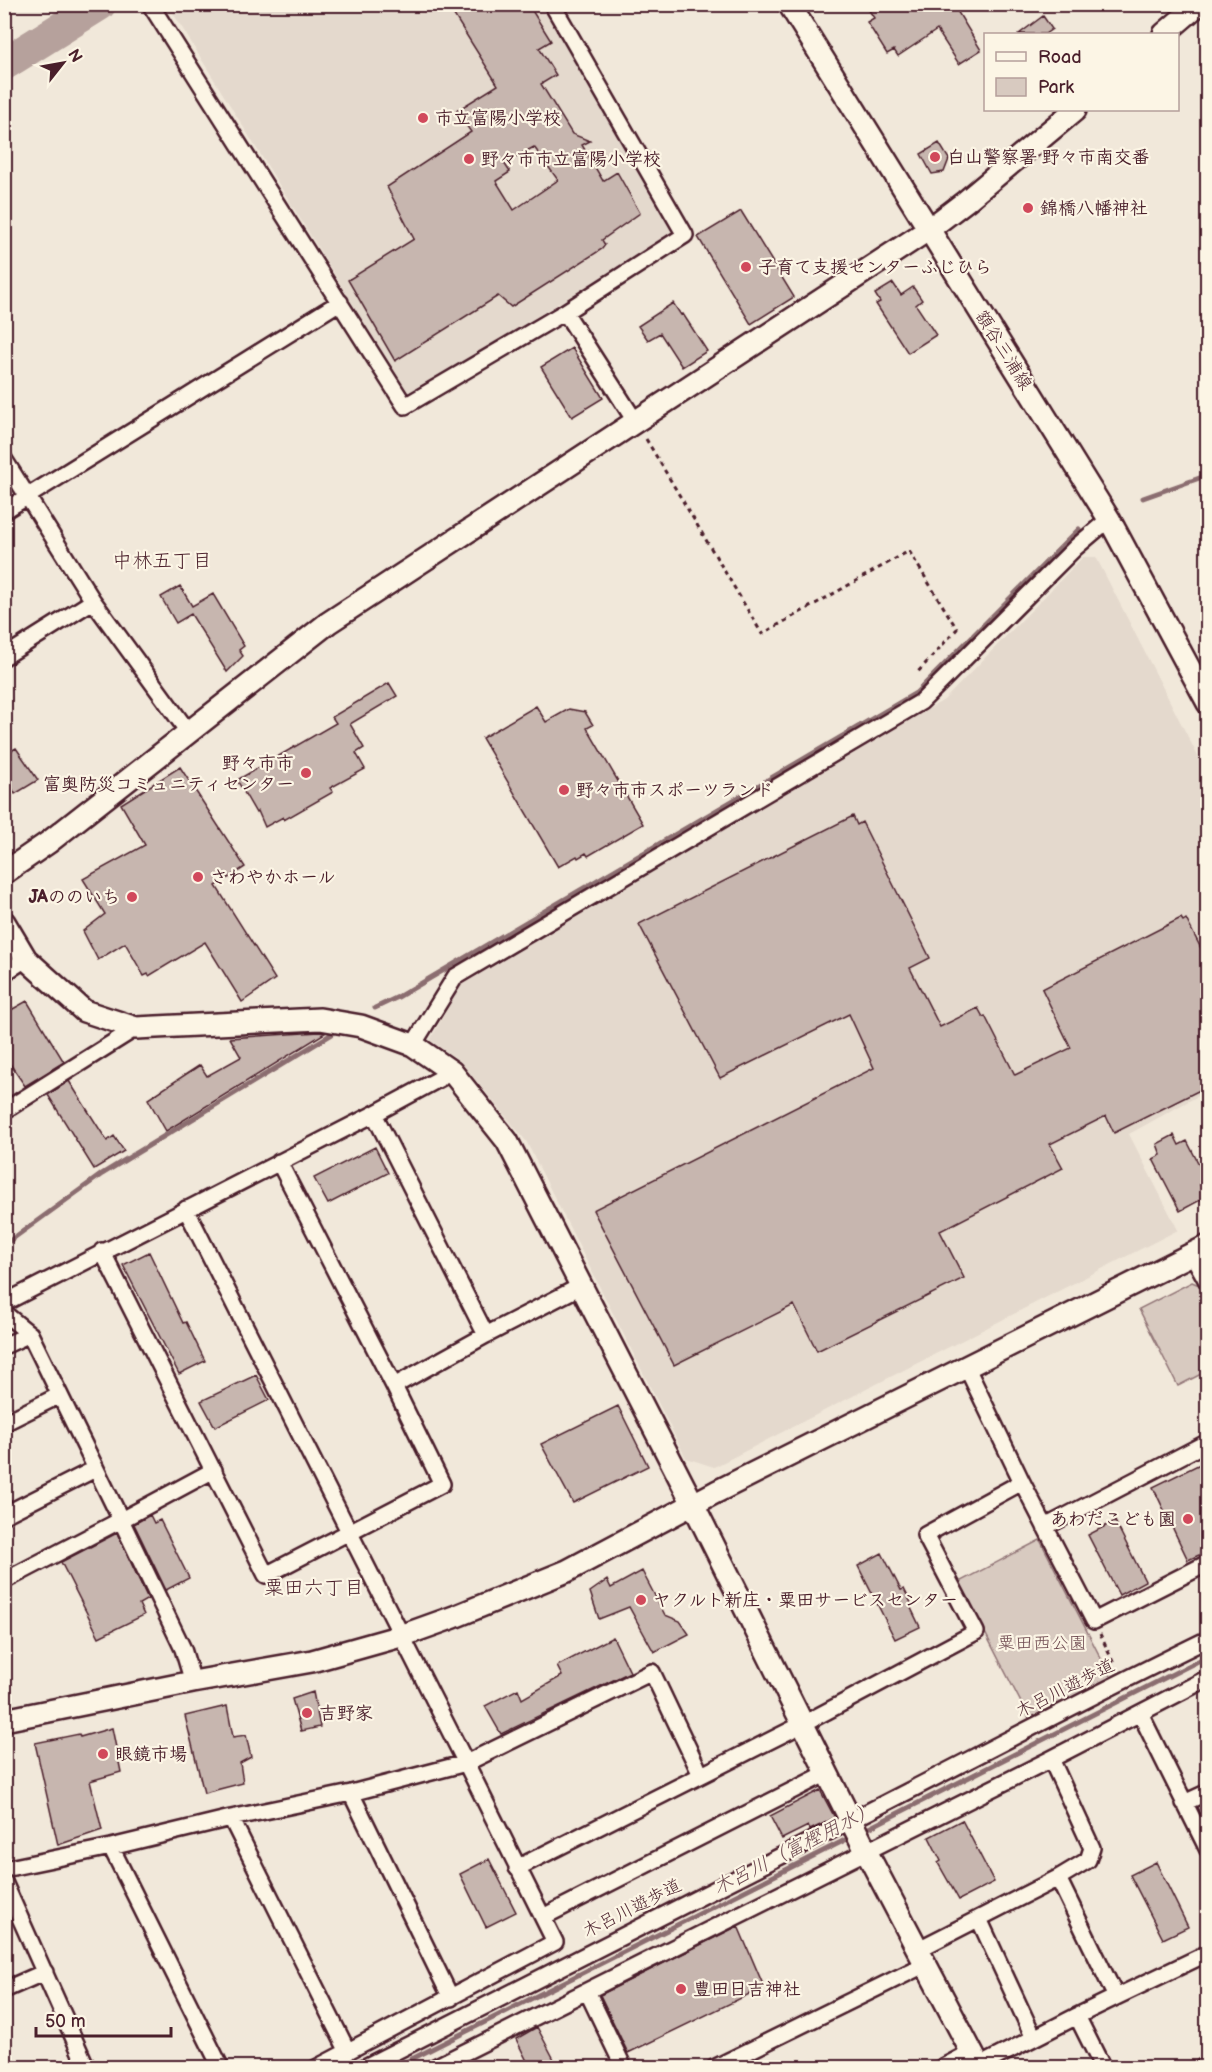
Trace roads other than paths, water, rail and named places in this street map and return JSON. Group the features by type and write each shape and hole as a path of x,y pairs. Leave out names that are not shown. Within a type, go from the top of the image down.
{"street":[{"path":"150,4 405,406 565,312 685,235 552,4"},
{"name":"額谷三浦線","path":"789,4 1108,519 1208,703"},
{"path":"1165,33 1189,8"},
{"path":"4,873 49,842 328,623 928,230 1074,111"},
{"path":"4,511 340,302"},
{"path":"565,312 635,421"},
{"path":"4,459 93,602 189,733"},
{"path":"413,1045 455,977 921,702 1076,547 1108,519"},
{"path":"4,657 93,602"},
{"path":"4,922 26,959 84,1011 136,1028 320,1019 362,1026 413,1045 452,1072 507,1141 693,1504 858,1834 977,2062"},
{"path":"4,973 26,959"},
{"path":"4,1111 136,1028"},
{"path":"4,1303 452,1072"},
{"path":"374,1114 486,1335"},
{"path":"102,1251 266,1575 442,1484 279,1162"},
{"path":"186,1209 555,1942 452,1998 316,2067"},
{"path":"4,1720 312,1661 401,1636 454,1617 567,1571 693,1504 1200,1250 1208,1282"},
{"path":"394,1386 581,1286"},
{"path":"4,1312 30,1334 183,1649 193,1682"},
{"path":"4,1346 30,1334"},
{"path":"967,1368 1022,1482 1094,1621 1208,1563"},
{"path":"4,1423 60,1395"},
{"path":"1045,1527 1208,1442"},
{"path":"4,1515 96,1469"},
{"path":"4,1581 214,1470"},
{"path":"517,1868 803,1724 975,1632 925,1534 1022,1482"},
{"name":"木呂川遊歩道","path":"363,2067 581,1955 858,1834 1122,1681 1208,1639"},
{"path":"4,1869 351,1793 466,1763 652,1672 702,1775"},
{"path":"433,2067 587,1991 858,1834 1052,1759 1208,1678"},
{"path":"1140,1713 1208,1850"},
{"path":"714,2067 922,1956 979,1919 1089,1860 1092,1848 1052,1759"},
{"path":"543,1917 827,1773"},
{"path":"1184,1803 1208,1792"},
{"path":"351,1793 452,1998"},
{"path":"231,1818 348,2052"},
{"path":"111,1847 221,2067"},
{"path":"1058,1878 1116,1997"},
{"path":"4,1882 87,2067"},
{"path":"979,1919 1034,2038"},
{"path":"940,2067 977,2062 1034,2038 1208,1953"},
{"path":"4,1990 45,1972"},
{"path":"587,1991 624,2067"},
{"path":"1077,2016 1103,2067"},
{"path":"1202,2067 1208,2063"}],"waterway":[{"path":"4,64 100,4"},
{"path":"1143,498 1208,475"},
{"path":"375,1008 398,997 916,693 1079,529"},
{"path":"4,1245 102,1174 332,1034"},
{"name":"木呂川（富樫用水）","path":"861,1832 1208,1656"},
{"name":"木呂川（富樫用水）","path":"394,2068 853,1836"}],"place":[{"name":"市立富陽小学校","path":"423,118"},
{"name":"白山警察署 野々市南交番","path":"935,157"},
{"name":"野々市市立富陽小学校","path":"469,159"},
{"name":"錦橋八幡神社","path":"1028,208"},
{"name":"子育て支援センターふじひら","path":"746,267"},
{"name":"野々市市 富奥防災コミュニティセンター","path":"306,773"},
{"name":"野々市市スポーツランド","path":"564,790"},
{"name":"さわやかホール","path":"198,877"},
{"name":"JAののいち","path":"132,897"},
{"name":"あわだこども園","path":"1188,1519"},
{"name":"ヤクルト新庄・粟田サービスセンター","path":"641,1600"},
{"name":"吉野家","path":"307,1713"},
{"name":"眼鏡市場","path":"103,1754"},
{"name":"豊田日吉神社","path":"681,1989"}],"district":[{"name":"中林五丁目","path":"162,560"},
{"name":"粟田六丁目","path":"314,1587"}],"park label":[{"name":"粟田西公園","path":"1042,1643"}]}
